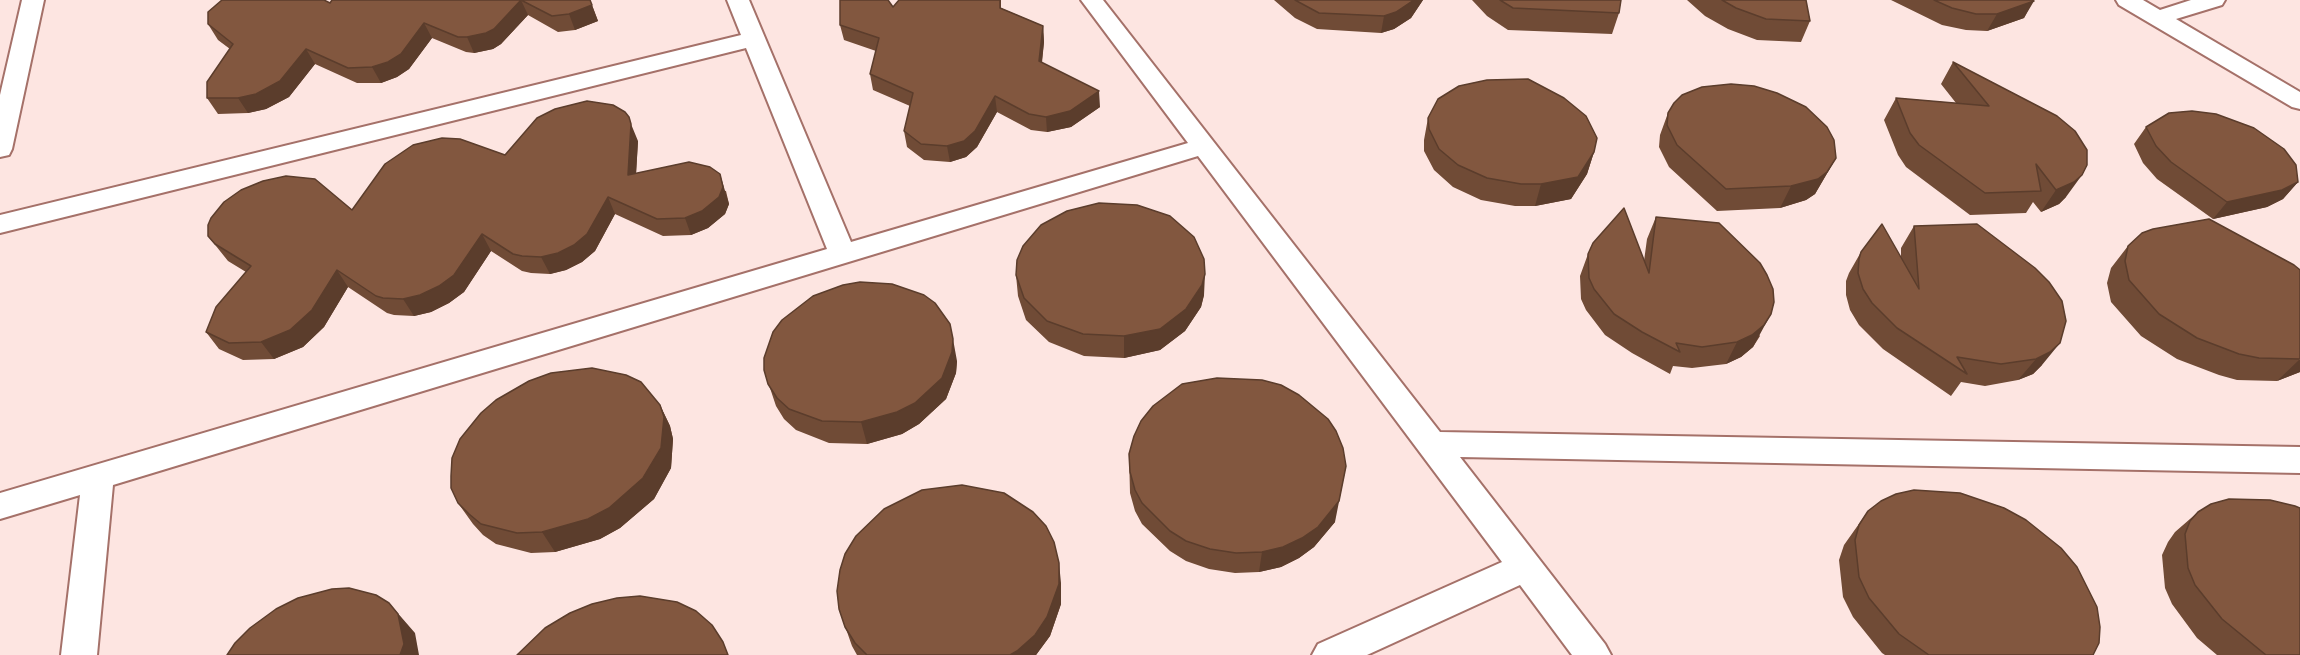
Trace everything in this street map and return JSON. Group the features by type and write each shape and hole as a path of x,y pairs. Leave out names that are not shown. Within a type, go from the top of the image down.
{"lane":[{"path":"0,149 33,0"},
{"path":"738,0 843,254"},
{"path":"1092,0 1593,655"},
{"path":"2127,0 2300,102"},
{"path":"2157,18 2214,0"},
{"path":"0,224 754,39"},
{"path":"0,506 1204,146"},
{"path":"1431,444 2300,459"},
{"path":"79,655 99,477"},
{"path":"1330,655 1526,567"}],"building":[{"path":"222,0 324,0 330,3 332,0 521,0 494,29 486,33 458,37 424,23 401,54 388,62 372,67 348,68 306,49 280,81 256,94 238,98 207,98 207,82 233,44 208,24 208,12"},
{"path":"521,0 590,0 592,5 569,14 552,16"},
{"path":"840,0 888,0 893,7 899,0 1000,0 1000,8 1043,26 1039,61 1099,91 1070,111 1046,117 1029,114 995,96 975,131 964,141 947,146 921,144 904,131 913,93 870,74 879,38 840,25"},
{"path":"1295,0 1414,0 1396,12 1384,16 1319,13"},
{"path":"1500,0 1621,0 1619,13 1513,8"},
{"path":"1722,0 1806,0 1810,21 1766,19"},
{"path":"1934,0 2034,1 1997,14 1976,14 1952,8"},
{"path":"1953,62 2057,116 2075,131 2087,150 2087,165 2082,175 2074,182 2056,190 2036,164 2041,191 1985,193 1919,145 1910,133 1896,98 1989,106"},
{"path":"1528,79 1564,98 1586,116 1597,138 1594,152 1578,177 1541,184 1521,184 1487,178 1458,165 1439,149 1429,129 1428,118 1438,99 1459,86 1487,80"},
{"path":"1731,84 1754,86 1777,93 1806,107 1827,127 1834,140 1836,158 1827,172 1818,179 1791,186 1726,189 1677,145 1667,125 1668,113 1674,103 1682,95 1702,87"},
{"path":"587,101 613,105 629,117 631,124 628,175 689,162 710,167 720,174 723,187 719,197 702,211 685,218 657,219 608,197 587,234 574,245 558,253 541,257 513,254 482,234 454,275 439,286 420,295 403,299 376,296 337,270 312,310 290,330 261,342 229,343 206,332 216,307 251,266 215,244 208,236 208,225 211,218 224,202 241,190 263,181 286,176 315,179 352,210 385,164 413,145 442,138 460,139 505,155 537,118 555,109"},
{"path":"2192,111 2216,114 2254,128 2284,149 2296,165 2298,182 2282,190 2227,202 2171,162 2156,146 2146,127 2169,113"},
{"path":"1099,203 1137,205 1170,216 1194,237 1204,259 1205,274 1202,285 1186,309 1160,329 1124,336 1083,334 1047,321 1024,298 1016,275 1017,260 1023,246 1041,225 1067,211"},
{"path":"1624,208 1649,273 1656,217 1719,223 1760,263 1767,275 1773,289 1774,302 1771,314 1764,325 1752,335 1737,342 1702,347 1676,343 1680,352 1614,314 1594,289 1589,278 1588,254 1593,243"},
{"path":"2209,219 2300,270 2300,359 2259,358 2239,354 2197,338 2159,314 2129,280 2125,261 2128,246 2142,233"},
{"path":"1882,224 1919,289 1914,226 1977,224 2035,268 2049,282 2062,301 2066,321 2060,343 2050,352 2036,359 2001,364 1957,357 1967,374 1897,328 1872,303 1863,289 1858,273 1861,252"},
{"path":"860,282 892,284 924,295 935,303 950,324 953,339 952,352 942,378 915,403 897,412 861,422 822,421 789,409 777,398 768,384 764,370 764,358 773,332 782,320 813,296 843,285"},
{"path":"592,368 626,375 641,382 660,405 664,417 661,448 643,478 609,508 588,519 542,532 517,533 481,524 458,503 451,488 452,458 460,439 481,413 496,400 529,381 551,373"},
{"path":"1217,378 1262,380 1281,385 1299,395 1328,419 1343,448 1346,466 1339,501 1318,527 1283,547 1262,552 1236,553 1210,549 1186,541 1170,531 1142,503 1135,490 1130,472 1129,454 1141,421 1153,406 1182,384"},
{"path":"962,485 1004,493 1033,512 1046,526 1054,542 1059,563 1059,584 1047,617 1035,635 1010,655 867,655 855,643 845,627 839,609 837,591 845,554 856,536 884,509 922,490"},
{"path":"1914,490 1960,493 2004,508 2026,520 2061,548 2077,567 2097,607 2100,627 2099,643 2093,655 1929,655 1899,634 1869,598 1859,577 1855,540 1859,525 1868,511 1881,501 1896,494"},
{"path":"2229,499 2270,500 2300,508 2300,655 2266,655 2222,619 2195,585 2188,568 2185,534 2190,521 2198,512 2211,504"},
{"path":"349,588 376,595 389,603 398,614 404,644 400,655 227,655 250,628 276,609 298,598 332,589"},
{"path":"640,596 677,602 696,611 712,625 728,655 517,655 545,628 570,613 592,604 617,598"}]}
